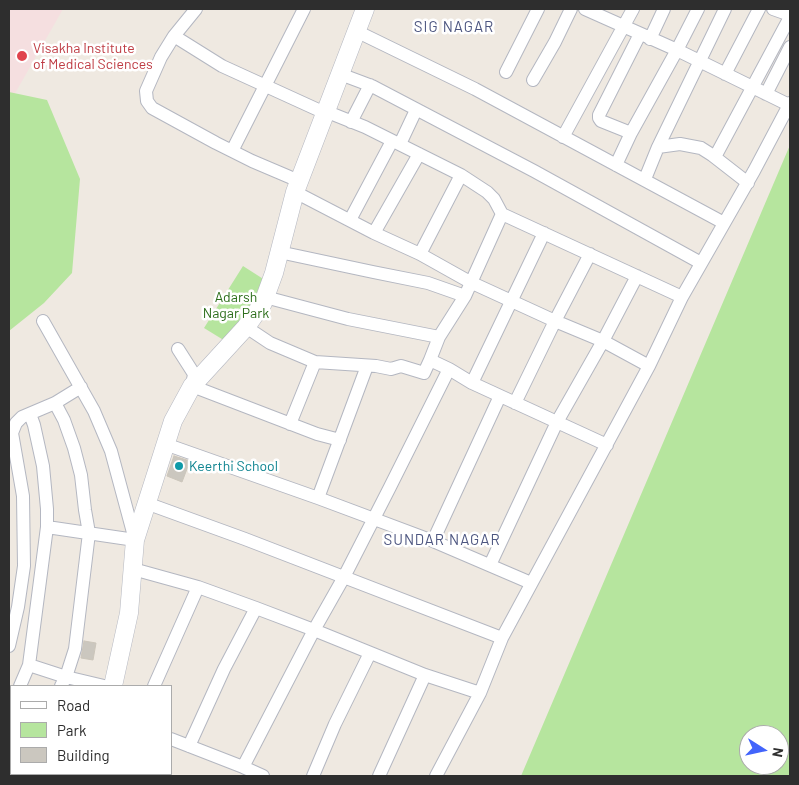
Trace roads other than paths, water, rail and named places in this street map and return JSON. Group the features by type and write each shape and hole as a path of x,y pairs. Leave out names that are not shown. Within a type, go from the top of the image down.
{"street":[{"path":"196,9 174,36 161,57 146,91 147,101 152,108 297,186 374,233 420,254 470,282 512,302 603,341 649,366"},
{"path":"232,151 304,9"},
{"path":"113,685 129,613 135,540 173,421 192,386 246,327 263,303 274,273 297,186 364,9"},
{"path":"506,72 538,9"},
{"path":"533,80 571,9"},
{"path":"436,776 480,693 502,638 649,366 682,297 748,183 790,104 677,50 623,27 599,12 585,9"},
{"path":"563,137 633,9"},
{"path":"631,133 600,121 599,115 645,36 664,9"},
{"path":"616,165 631,133 698,9"},
{"path":"645,180 658,147 725,9"},
{"path":"726,74 759,9"},
{"path":"715,157 790,16 774,9"},
{"path":"356,30 475,90 724,223"},
{"path":"174,36 222,66 396,142 461,175 487,192 502,214 682,297"},
{"path":"766,94 790,47"},
{"path":"340,74 370,85 534,171 702,263"},
{"path":"351,122 370,85"},
{"path":"350,220 416,110"},
{"path":"658,147 680,144 701,148 748,183"},
{"path":"374,233 419,154"},
{"path":"420,254 461,175"},
{"path":"246,327 270,343 315,362 376,366 391,369 401,366 424,373 439,336 465,296 502,214"},
{"path":"472,383 544,233"},
{"path":"279,252 428,283 465,296"},
{"path":"515,403 590,254"},
{"path":"490,565 557,422 637,276"},
{"path":"265,297 348,319 439,336"},
{"path":"43,320 94,411 111,451 135,540"},
{"path":"178,349 194,374 192,386"},
{"path":"430,360 472,383 607,445"},
{"path":"290,424 315,362"},
{"path":"318,498 367,366"},
{"path":"243,767 314,630 344,577 449,369"},
{"path":"192,386 317,434 340,440"},
{"path":"9,646 18,607 24,566 23,496 12,434 16,424 22,417 55,403 81,387"},
{"path":"433,541 500,396"},
{"path":"55,403 64,420 82,475 89,533 75,649 63,682"},
{"path":"20,685 30,665 47,527 43,466 30,414"},
{"path":"165,444 433,541 531,583"},
{"path":"146,503 502,638"},
{"path":"47,527 135,540"},
{"path":"133,569 198,587 314,630 425,675 480,693"},
{"path":"154,685 198,587"},
{"path":"189,746 224,669 256,608"},
{"path":"313,776 335,724 370,653"},
{"path":"30,665 63,682 94,685"},
{"path":"378,776 425,675"},
{"path":"172,739 263,776"}],"place":[{"name":"Visakha Institute of Medical Sciences","path":"22,56"},
{"name":"Keerthi School","path":"179,466"}],"district":[{"name":"SIG NAGAR","path":"454,27"},
{"name":"SUNDAR NAGAR","path":"442,540"}],"park label":[{"name":"Adarsh Nagar Park","path":"236,306"}]}
